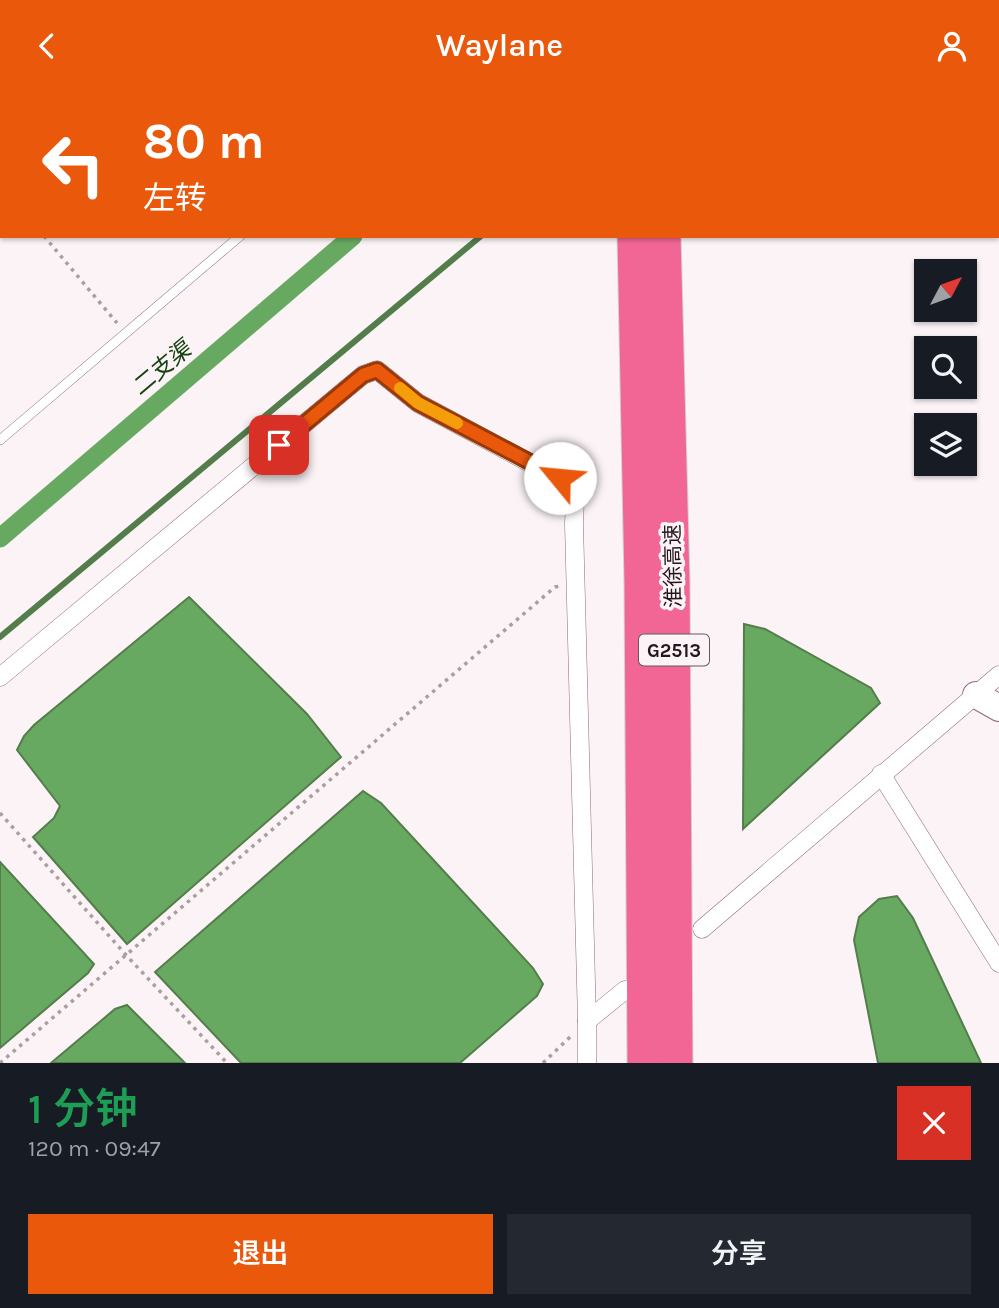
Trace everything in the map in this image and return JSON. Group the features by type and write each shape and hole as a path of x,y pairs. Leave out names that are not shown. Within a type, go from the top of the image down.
{"highway":[{"name":"淮徐高速","path":"634,238 641,596 644,1063"},
{"name":"淮徐高速","path":"664,238 673,582 676,1063"}],"street":[{"path":"0,677 363,375 377,370 418,403 560,478 575,500 587,1063"},
{"path":"702,929 999,675"},
{"path":"976,695 999,708"},
{"path":"881,774 999,963"},
{"path":"587,1021 625,990"}],"lane":[{"path":"0,440 238,238"}],"path":[{"path":"46,238 126,334"},
{"path":"0,1063 555,587 576,586"},
{"path":"0,813 126,955 227,1063"},
{"path":"543,1063 587,1021"}],"shaded area":[{"path":"189,597 307,714 341,757 127,944 33,837 54,818 60,806 17,750 34,725"},
{"path":"744,624 765,629 871,688 880,703 743,829"},
{"path":"363,791 381,803 533,968 543,984 537,996 460,1063 241,1063 155,972"},
{"path":"0,862 94,964 88,973 0,1048"},
{"path":"897,896 913,918 981,1063 878,1063 854,940 859,917 879,899"},
{"path":"127,1005 185,1063 51,1063 115,1009"}],"waterway":[{"name":"二支渠","path":"0,538 351,238"},
{"path":"0,637 479,238"}],"slow traffic":[{"path":"400,388 418,403 457,423"}],"route":[{"path":"279,445 363,375 377,370 418,403 560,478"}]}
